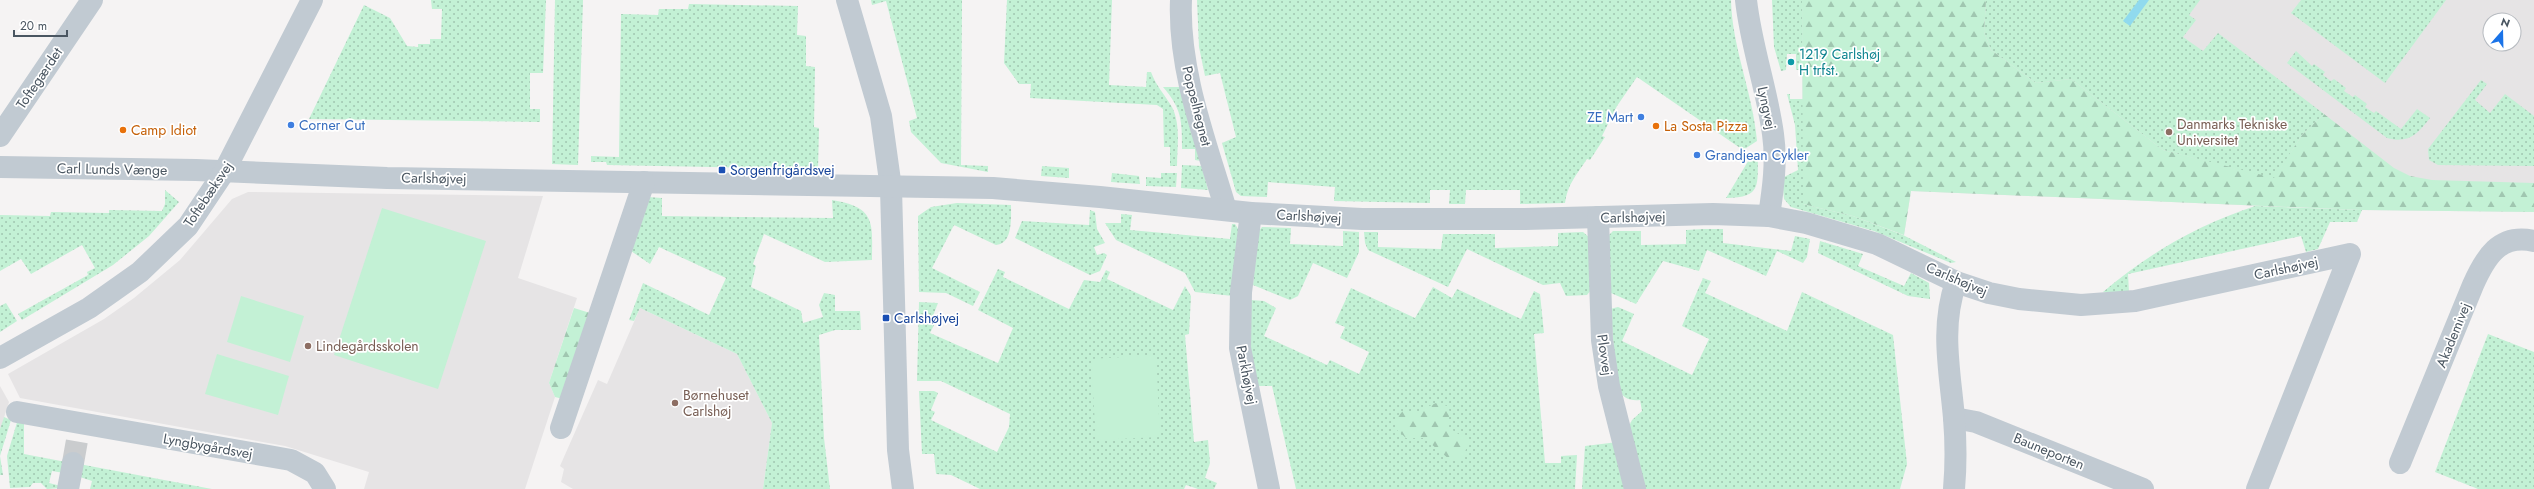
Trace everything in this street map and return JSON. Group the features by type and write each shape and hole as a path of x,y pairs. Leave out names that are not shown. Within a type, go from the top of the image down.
{"street":[{"name":"Toftegærdet","path":"0,136 92,0"},
{"name":"Toftebæksvej","path":"0,358 89,308 140,272 188,226 224,172 312,0"},
{"path":"847,0 881,116 891,188 898,450 903,489"},
{"name":"Poppelhegnet","path":"1181,0 1182,36 1190,85 1226,210"},
{"name":"Lyngvej","path":"1746,0 1750,36 1773,135 1774,178 1769,216"},
{"name":"Carl Lunds Vænge","path":"0,167 224,172"},
{"name":"Carlshøjvej","path":"224,172 644,182 850,185 891,188 993,188 1100,196 1252,213 1392,220 1598,218 1713,214 1769,216 1806,223 1877,244 1956,282 1989,293 2019,299 2081,305 2135,301 2350,254 2257,489"},
{"path":"562,428 644,182"},
{"name":"Parkhøjvej","path":"1252,213 1241,292 1240,348 1269,489"},
{"name":"Plovvej","path":"1598,218 1602,340 1609,386 1636,489"},
{"name":"Akademivej","path":"2400,463 2473,285 2486,259 2496,246 2525,239 2534,241"},
{"path":"1954,489 1954,418 1946,336 1949,307 1956,282"},
{"name":"Lyngbygårdsvej","path":"17,412 80,426 291,460 315,473 325,489"},
{"name":"Bauneporten","path":"1954,418 1976,422 2143,489"},
{"path":"68,489 74,463"}],"shaded area":[{"name":"Danmarks Tekniske Universitet","path":"1802,0 2534,0 2534,212 2362,210 1911,191 1904,235 1853,216 1803,204"},
{"name":"Lindegårdsskolen","path":"248,192 543,196 518,278 577,298 549,383 555,397 525,489 364,489 369,472 285,446 20,398 8,374 104,319 134,298 180,260 232,199"},
{"name":"Børnehuset Carlshøj","path":"640,308 737,354 772,423 763,489 573,489 561,482 564,469 560,466 598,380 607,384"},
{"path":"0,386 9,402 0,430"}],"green space":[{"path":"431,0 546,0 543,73 530,73 530,109 540,109 540,122 309,119 364,5 390,18 407,46 418,47 418,44 430,44 430,39 441,39 442,9 432,9"},
{"path":"555,0 583,0 578,165 552,164"},
{"path":"871,0 962,0 961,165 988,166 988,172 941,163 911,132 909,121 917,118 886,1 872,5"},
{"path":"1007,0 1112,0 1109,85 1146,87 1147,72 1151,72 1158,86 1172,107 1177,121 1177,166 1170,166 1170,147 1164,147 1163,109 1157,105 1030,98 1031,84 1019,84 1004,63"},
{"path":"1197,0 1731,0 1735,36 1755,123 1757,141 1743,150 1637,77 1617,106 1602,136 1605,137 1590,160 1587,159 1573,180 1565,203 1520,204 1520,190 1466,190 1465,204 1449,204 1450,190 1430,190 1430,203 1334,201 1335,187 1268,182 1267,197 1241,196 1236,192 1222,143 1236,137 1220,73 1205,76 1199,47"},
{"path":"1772,0 1802,0 1803,70 1796,70 1796,54 1787,54 1786,70 1781,71 1774,47"},
{"path":"1802,0 1986,0 1984,32 1991,50 2036,83 2071,79 2163,150 2274,178 2302,135 2324,114 2394,168 2410,176 2432,180 2534,183 2534,212 2362,210 1911,191 1904,235 1853,216 1803,204"},
{"path":"1986,0 2200,0 2189,15 2196,20 2183,37 2203,51 2218,33 2324,114 2302,135 2274,179 2163,150 2071,79 2036,83 1991,50 1984,32"},
{"path":"2301,0 2446,0 2385,83 2291,13"},
{"path":"689,4 798,6 797,35 806,36 806,66 815,67 814,127 819,128 818,169 607,165 606,162 591,162 591,156 619,157 621,14 658,15 659,9 688,9"},
{"path":"2296,51 2312,66 2314,64 2325,72 2323,75 2331,81 2334,79 2346,88 2344,91 2353,97 2355,95 2367,104 2365,107 2374,113 2376,111 2401,129 2417,109 2430,118 2417,133 2407,139 2394,140 2387,138 2287,63"},
{"path":"2481,80 2487,84 2475,100 2490,113 2505,94 2534,116 2534,166 2438,165 2429,160 2428,149"},
{"path":"1163,87 1180,87 1201,161 1195,160 1195,149 1182,149 1180,116 1174,102"},
{"path":"1787,94 1790,94 1790,99 1803,99 1803,204 1853,216 1903,235 1956,262 1951,263 1874,231 1791,207 1784,199 1782,178 1798,170 1795,125"},
{"path":"1753,153 1758,154 1758,174 1756,187 1752,192 1746,195 1726,198"},
{"path":"1182,165 1202,166 1208,190 1181,188"},
{"path":"1042,166 1069,168 1069,178 1041,176"},
{"path":"1112,173 1139,176 1140,184 1111,182"},
{"path":"1161,173 1177,173 1176,187 1146,186 1146,177 1161,178"},
{"path":"165,190 179,202 149,236 113,265 22,320 18,314 88,275 87,272 95,268 82,245 31,274 21,259 0,271 0,215 50,216 51,212 109,213 109,210 162,211 165,204"},
{"path":"648,197 662,198 662,216 833,218 832,200 857,207 869,219 872,236 872,260 825,262 764,234 753,264 756,266 751,287 801,311 803,323 823,317 819,305 824,293 835,295 835,311 860,311 861,330 835,330 819,335 824,438 830,489 763,489 772,423 737,354 640,308 634,321 629,320 643,283 709,315 726,278 659,247 650,264 631,251"},
{"path":"957,203 1011,205 1010,230 1006,240 1002,244 996,245 954,225 932,268 980,292 973,306 946,293 919,292 918,216 931,207"},
{"path":"2255,206 2362,210 2357,222 2330,222 2318,249 2306,252 2301,236 2128,274 2129,292 2103,292 2138,265 2194,231"},
{"path":"382,208 486,241 438,389 334,355"},
{"path":"1090,210 1095,212 1097,229 1105,243 1094,247 1097,255 1104,253 1107,255 1100,271 1090,275 1015,238 1022,221 1089,225"},
{"path":"1121,214 1132,215 1130,230 1230,239 1232,224 1235,224 1240,232 1233,296 1195,292 1185,273 1116,240 1105,223 1121,223"},
{"path":"1262,227 1291,228 1290,244 1343,246 1343,231 1359,232 1359,252 1347,278 1313,263 1298,296 1290,300 1253,285 1258,232"},
{"path":"1723,229 1723,243 1791,251 1795,236 1810,239 1807,257 1803,263 1777,251 1766,276 1707,250 1699,271 1663,261 1636,304 1611,293 1608,236 1613,231 1641,231 1641,245 1686,244 1686,230"},
{"path":"1364,232 1378,232 1378,247 1441,249 1443,234 1495,234 1495,248 1558,246 1558,233 1583,232 1590,238 1591,290 1587,295 1566,296 1560,283 1543,285 1467,249 1448,287 1368,250 1365,243"},
{"path":"1820,241 1863,254 1858,266 1904,286 1911,273 1929,283 1930,299 1908,296 1818,253"},
{"path":"998,269 1005,272 1003,277 1069,309 1084,280 1100,282 1106,270 1110,272 1107,279 1173,310 1185,286 1191,296 1189,334 1185,335 1194,442 1208,440 1210,463 1205,478 1217,483 1214,489 1198,489 1186,485 1184,489 980,489 951,475 936,474 934,454 922,454 919,391 934,391 938,393 931,410 935,412 931,420 997,452 1009,427 1010,414 941,381 917,381 919,302 938,303 931,321 935,323 930,333 998,363 1013,328 978,310"},
{"path":"1703,278 1711,281 1705,293 1787,331 1802,292 1893,335 1907,464 1900,489 1643,489 1629,426 1632,420 1642,411 1640,400 1627,398 1622,395 1618,389 1610,309 1618,307 1634,314 1622,341 1692,375 1709,339 1682,326"},
{"path":"1433,287 1452,298 1457,289 1521,319 1534,291 1540,294 1544,333 1534,334 1545,463 1561,463 1561,456 1577,455 1575,489 1296,489 1272,386 1259,386 1254,380 1251,370 1251,300 1264,301 1276,308 1264,336 1327,365 1330,360 1359,374 1369,352 1340,338 1345,327 1335,323 1351,288 1415,318"},
{"path":"241,296 304,316 290,362 227,342"},
{"path":"6,303 17,321 0,332 0,306"},
{"path":"574,308 590,313 563,399 555,397 549,383"},
{"path":"2488,334 2534,352 2534,489 2478,489 2435,472"},
{"path":"217,354 289,376 278,415 205,394"},
{"path":"1156,355 1160,437 1096,440 1091,359"},
{"path":"1436,403 1447,406 1450,412 1447,424 1469,442 1462,459 1449,459 1424,438 1406,438 1396,429 1395,419 1403,411 1419,411"},
{"path":"4,417 11,420 0,456 0,429"},
{"path":"18,419 24,420 24,454 66,462 64,473 52,471 49,483 61,486 61,488 47,489 41,483 33,483 30,487 10,488 7,456"},
{"path":"1618,442 1628,489 1582,489 1585,446"},
{"path":"0,456 3,475 0,475"},
{"path":"79,464 212,489 90,489 92,481 77,476"}],"water":[{"path":"2139,0 2149,0 2130,26 2123,21"}],"tunnel":[{"path":"73,463 79,429"}],"place":[{"name":"1219 Carlshøj H trfst.","path":"1791,62"},
{"name":"ZE Mart","path":"1641,117"},
{"name":"Corner Cut","path":"291,125"},
{"name":"La Sosta Pizza","path":"1656,126"},
{"name":"Camp Idiot","path":"123,130"},
{"name":"Danmarks Tekniske Universitet","path":"2169,132"},
{"name":"Grandjean Cykler","path":"1697,155"},
{"name":"Sorgenfrigårdsvej","path":"722,170"},
{"name":"Carlshøjvej","path":"886,318"},
{"name":"Lindegårdsskolen","path":"308,346"},
{"name":"Børnehuset Carlshøj","path":"675,403"}]}
